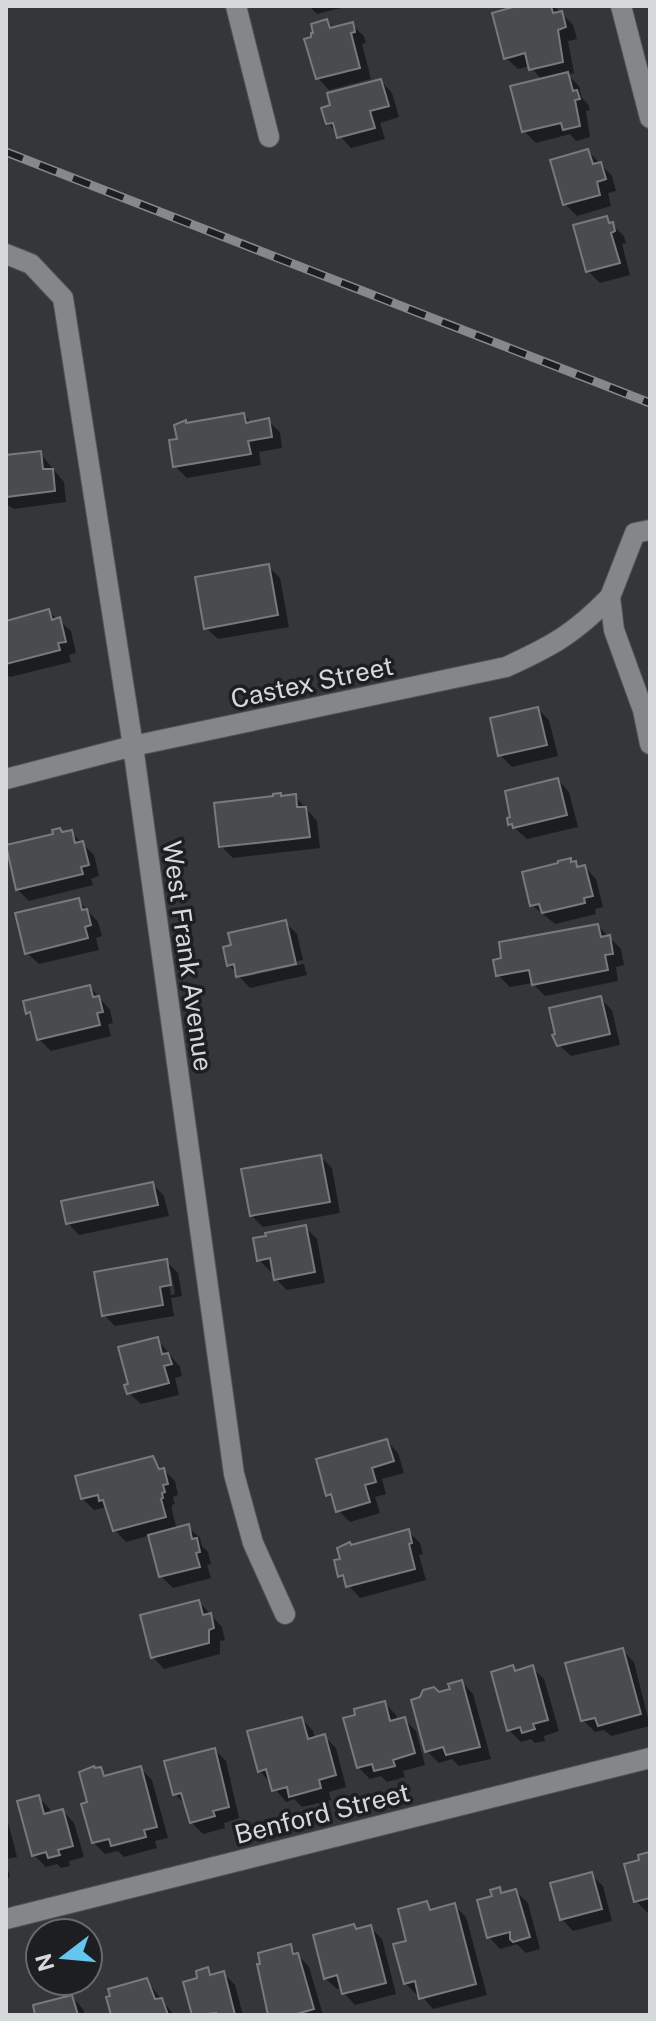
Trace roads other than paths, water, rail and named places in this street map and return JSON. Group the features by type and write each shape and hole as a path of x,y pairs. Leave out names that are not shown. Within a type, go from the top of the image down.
{"street":[{"path":"236,6 269,137"},
{"path":"621,6 650,118"},
{"name":"West Frank Avenue","path":"6,254 31,264 63,298 133,746 234,1474 253,1543 285,1614"},
{"path":"643,531 610,597 614,630 643,710 650,744"},
{"name":"Castex Street","path":"6,779 133,746 506,667 551,647 584,624 610,597"},
{"name":"Benford Street","path":"6,1919 650,1758"}],"railway":[{"path":"6,152 650,403"}]}
